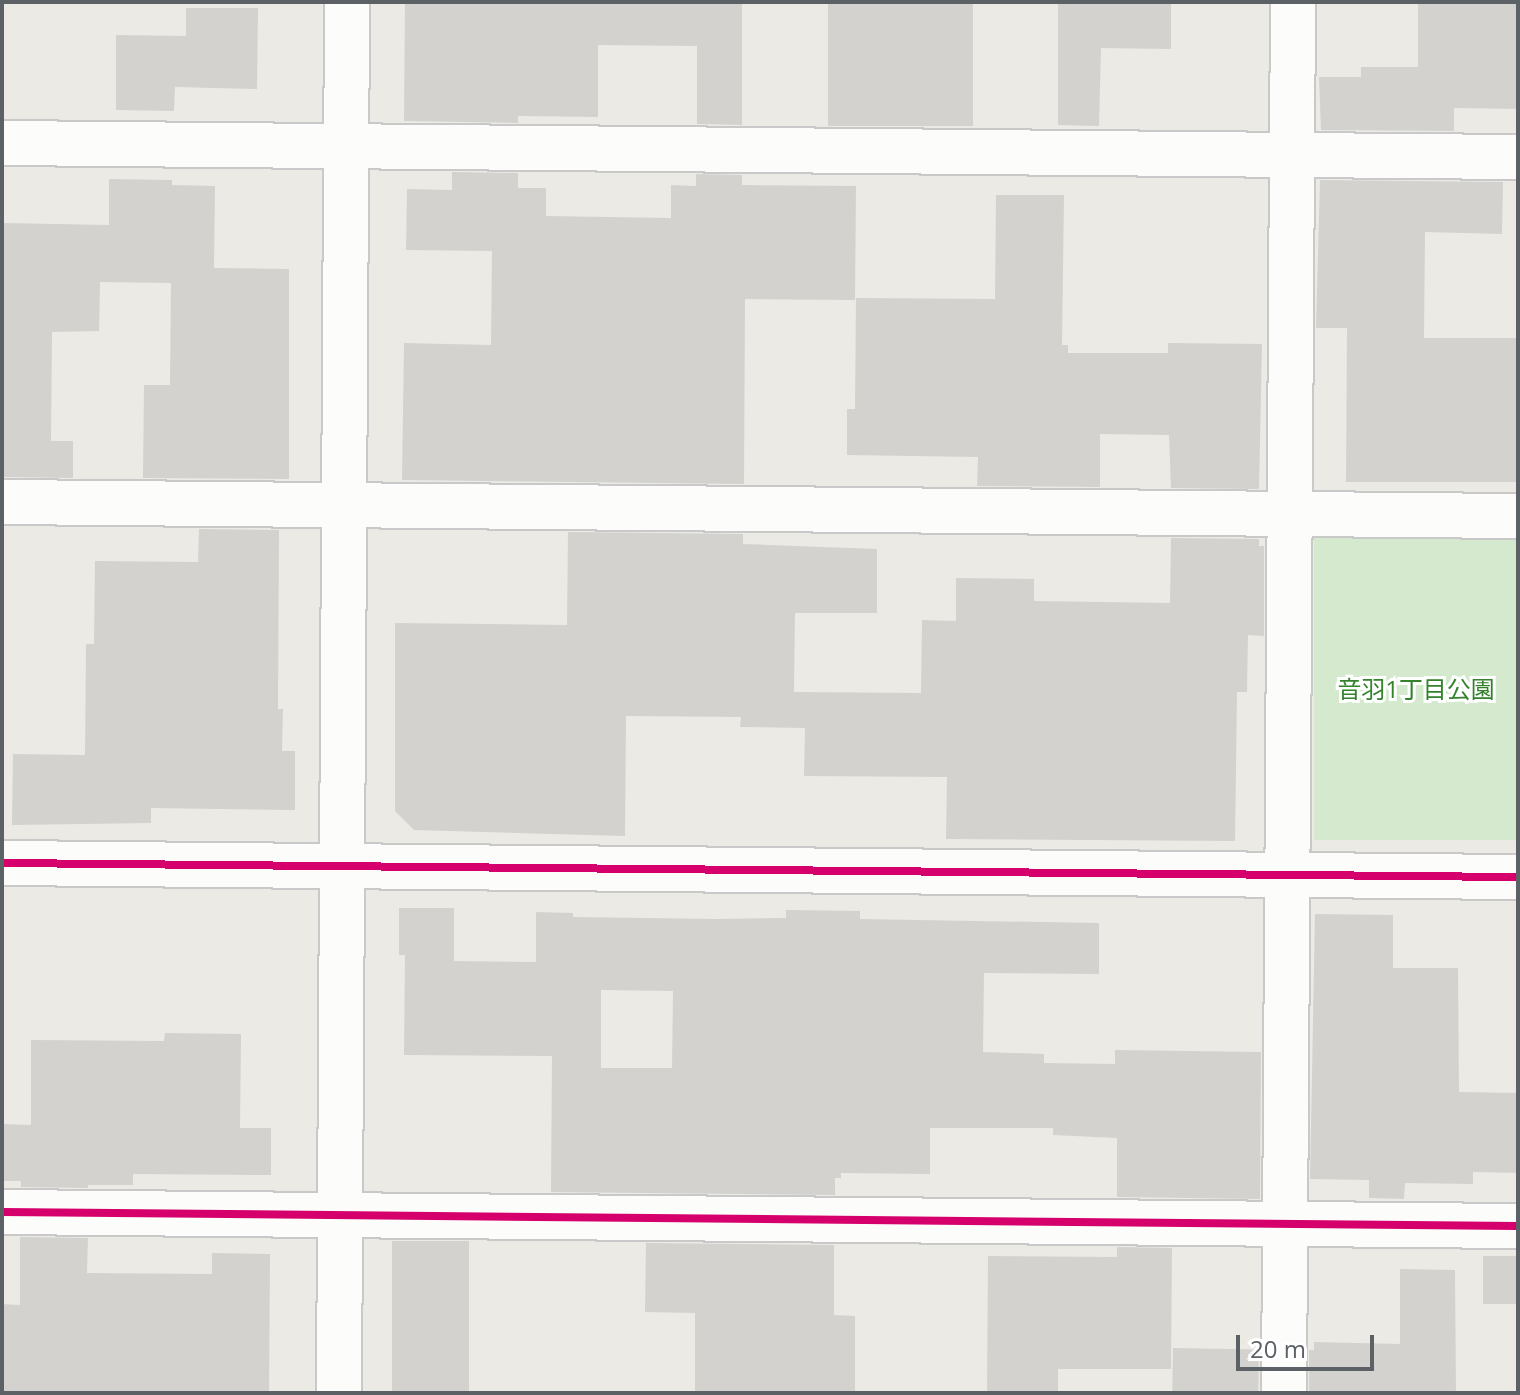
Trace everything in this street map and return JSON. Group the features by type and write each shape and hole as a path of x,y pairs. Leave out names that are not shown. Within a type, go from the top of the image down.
{"street":[{"path":"339,1393 347,2"},
{"path":"1284,1393 1293,2"},
{"path":"2,143 1518,157"},
{"path":"2,502 1518,516"},
{"path":"2,863 1518,877"},
{"path":"2,1212 1518,1226"}],"green space":[{"name":"音羽1丁目公園","path":"1314,537 1518,537 1518,840 1314,840"}],"building":[{"path":"405,2 742,2 742,125 697,124 697,46 598,45 598,117 518,116 518,123 404,121"},
{"path":"828,2 973,2 973,126 828,126"},
{"path":"1058,2 1171,2 1171,49 1101,48 1099,126 1058,125"},
{"path":"1418,2 1518,2 1518,109 1454,108 1454,131 1321,130 1319,77 1361,77 1361,67 1418,67"},
{"path":"186,8 258,8 257,89 175,87 174,111 116,110 116,35 186,36"},
{"path":"452,172 518,173 518,188 546,188 546,216 671,218 671,185 696,186 696,174 742,175 742,185 856,186 855,300 745,299 744,484 402,480 404,343 491,345 492,251 406,250 407,189 452,190"},
{"path":"109,179 172,180 172,185 215,186 214,268 289,269 289,479 143,478 144,385 170,385 171,283 100,282 99,331 52,332 51,441 73,441 73,478 4,477 2,223 109,225"},
{"path":"1320,180 1503,182 1502,234 1425,232 1424,338 1518,338 1518,482 1346,482 1347,328 1316,328"},
{"path":"996,195 1064,195 1062,345 1068,345 1068,353 1168,353 1168,343 1262,344 1259,489 1171,488 1169,435 1100,434 1100,487 977,486 978,457 847,455 847,409 855,409 856,298 995,299"},
{"path":"199,529 279,530 278,709 283,709 282,751 295,751 295,810 151,808 151,823 12,825 13,754 85,755 86,644 94,644 95,561 198,562"},
{"path":"568,532 743,534 743,544 877,549 877,613 795,613 794,692 921,693 922,620 956,621 956,578 1034,579 1034,601 1170,603 1171,538 1259,539 1259,546 1264,546 1264,636 1248,635 1247,692 1237,692 1235,841 946,839 947,777 804,776 805,728 740,727 741,717 626,716 625,836 414,830 395,811 395,623 567,625"},
{"path":"399,908 454,908 454,961 536,962 536,912 573,913 573,917 716,919 786,918 786,910 860,911 860,919 1099,923 1099,974 984,973 983,1052 1044,1054 1044,1063 1115,1064 1115,1050 1261,1052 1260,1199 1117,1197 1117,1138 1053,1135 1053,1128 930,1128 930,1174 841,1173 841,1178 835,1178 835,1195 551,1192 552,1056 404,1055 405,955 399,955","holes":["601,990 673,991 672,1068 601,1068"]},
{"path":"1315,914 1393,915 1393,968 1458,968 1459,1092 1518,1093 1518,1173 1473,1172 1473,1184 1405,1183 1404,1199 1369,1198 1369,1180 1310,1179"},
{"path":"165,1033 241,1034 240,1128 271,1128 271,1175 133,1174 133,1185 88,1185 88,1188 21,1187 21,1181 2,1181 2,1124 31,1125 31,1040 164,1041"},
{"path":"20,1237 88,1238 87,1273 212,1274 212,1253 270,1254 269,1393 2,1393 2,1304 20,1305"},
{"path":"392,1241 469,1241 469,1393 392,1393"},
{"path":"646,1243 834,1245 834,1315 855,1316 855,1393 695,1393 695,1313 645,1312"},
{"path":"1117,1247 1172,1248 1171,1369 1058,1369 1058,1393 987,1393 988,1256 1117,1257"},
{"path":"1483,1256 1518,1256 1518,1304 1483,1304"},
{"path":"1400,1269 1455,1270 1456,1393 1309,1393 1309,1350 1314,1350 1314,1342 1400,1344"},
{"path":"1173,1348 1259,1350 1258,1393 1172,1393"}],"cycle path":[{"path":"2,863 1518,877"},
{"path":"2,1212 1518,1226"}]}
